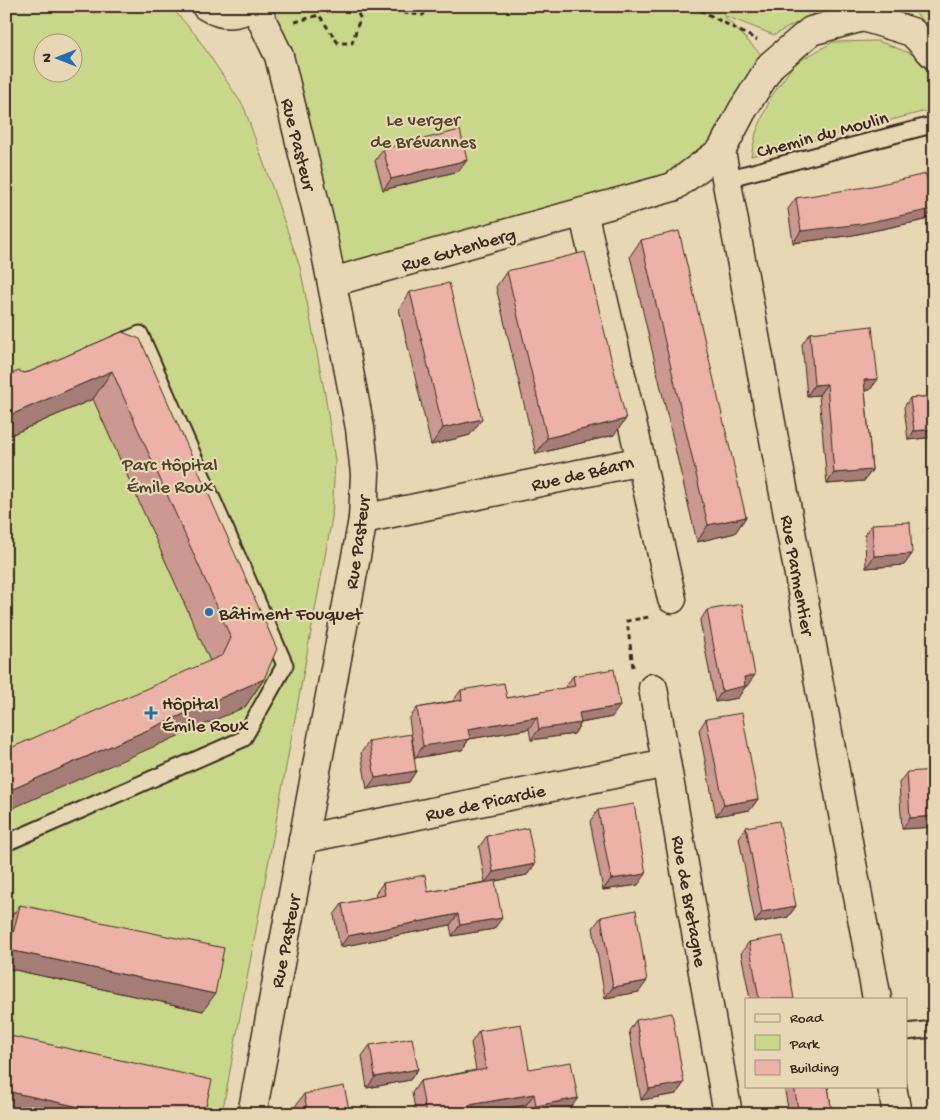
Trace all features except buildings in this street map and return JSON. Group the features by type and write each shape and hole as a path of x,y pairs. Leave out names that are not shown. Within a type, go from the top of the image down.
{"street":[{"path":"206,6 214,11 228,14 242,13 255,6"},
{"name":"Rue Pasteur","path":"252,1114 363,519 365,474 360,428 321,228 279,56 255,6"},
{"path":"720,151 771,65 811,31 863,17 912,32 934,55"},
{"name":"Rue Gutenberg","path":"332,282 673,187 720,151"},
{"name":"Rue Parmentier","path":"720,151 878,998"},
{"name":"Rue de Béarn","path":"363,519 641,461 583,212"},
{"path":"641,461 672,598"},
{"name":"Rue de Bretagne","path":"653,688 728,1114"},
{"name":"Rue de Picardie","path":"303,839 666,763"},
{"path":"892,1088 897,1114"}],"lane":[{"name":"Chemin du Moulin","path":"726,179 928,126"},
{"path":"6,843 243,739 285,665 140,334 105,349"},
{"path":"908,1032 934,1029"}],"path":[{"path":"293,23 319,15 338,42 352,42 360,18 355,6"},
{"path":"398,6 403,13 423,15 429,6"},
{"path":"692,6 784,54"},
{"path":"653,688 647,669 633,672 627,621 665,613 672,598"}],"green space":[{"name":"Parc Hôpital Émile Roux","path":"6,6 170,6 195,34 244,107 300,267 325,394 335,461 332,518 222,1114 6,1114"},
{"name":"Le verger de Brévannes","path":"255,6 828,6 774,35 723,15 771,65 742,111 673,187 332,282"},
{"path":"908,6 934,6 934,31"},
{"path":"878,41 912,54 934,78 934,109 751,156 756,133 771,97 794,64 833,42"}],"place":[{"name":"Bâtiment Fouquet","path":"209,612"},
{"name":"Hôpital Émile Roux","path":"151,713"}]}
